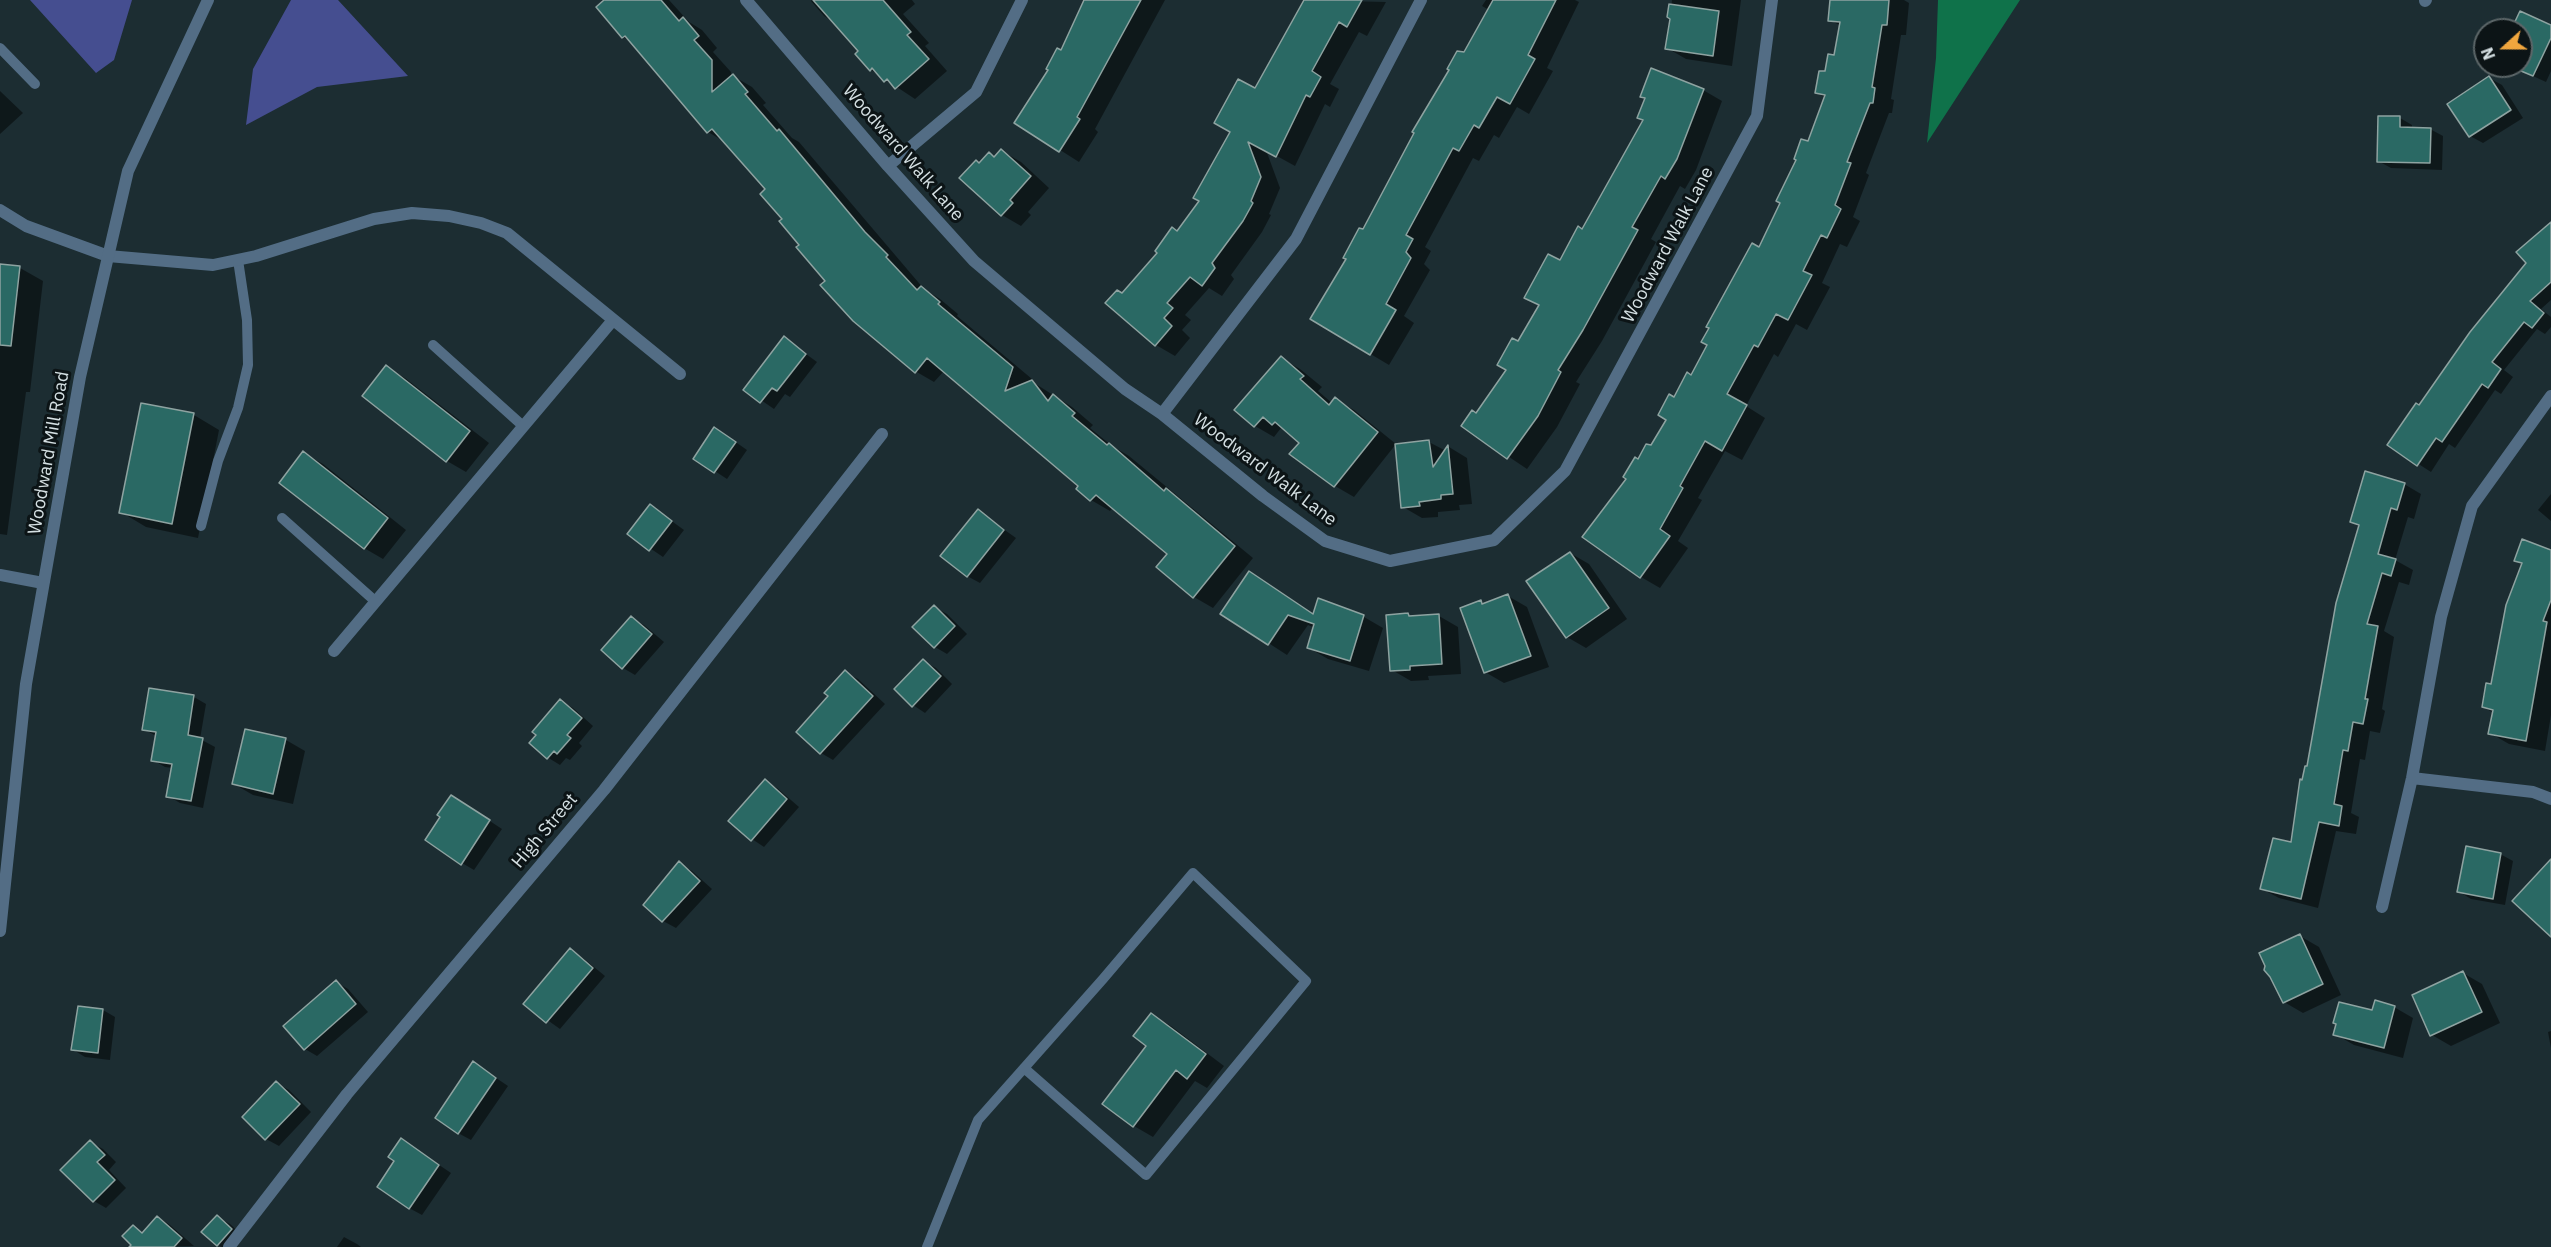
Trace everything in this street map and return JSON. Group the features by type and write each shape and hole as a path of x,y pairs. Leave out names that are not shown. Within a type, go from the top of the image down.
{"street":[{"name":"Woodward Mill Road","path":"0,931 26,684 80,377 128,171 208,0"},
{"name":"Woodward Walk Lane","path":"746,0 888,166 974,261 1125,389 1162,414 1263,496 1325,541 1389,561 1494,540 1565,471 1757,116 1772,0"},
{"path":"888,166 976,92 1022,0"},
{"path":"1162,414 1296,239 1421,0"},
{"path":"0,210 26,226 108,256 213,265 256,256 374,219 412,213 449,216 481,223 507,233 680,374"},
{"path":"334,651 613,320"},
{"path":"2382,907 2412,778 2441,617 2472,506 2551,396"},
{"name":"High Street","path":"230,1247 347,1094 604,790 882,434"},
{"path":"0,575 43,583"},
{"path":"2412,778 2534,792 2551,799"}],"lane":[{"path":"0,48 35,84"},
{"path":"201,526 218,462 238,408 248,365 247,320 238,260"},
{"path":"433,345 523,426"},
{"path":"282,518 375,601"},
{"path":"927,1247 978,1120 1193,873 1306,981 1146,1175 1024,1068"}],"green space":[{"path":"1938,0 2020,0 1927,143 1936,58"}],"water":[{"path":"30,0 132,0 114,60 96,73"},
{"path":"291,0 338,0 408,76 317,87 246,125 253,69"}],"building":[{"path":"604,0 661,0 679,21 683,17 699,36 694,40 712,60 712,92 733,74 748,92 745,94 777,131 779,129 865,232 888,255 886,257 917,290 921,286 940,302 938,304 1013,367 1005,391 1032,380 1048,401 1053,394 1075,413 1072,416 1107,445 1109,443 1164,491 1166,488 1235,546 1193,598 1156,567 1167,554 1096,495 1090,501 1076,489 1078,486 927,358 915,373 853,321 820,285 825,281 796,247 799,245 779,221 782,219 760,194 765,189 712,129 707,133 625,36 622,38 596,7"},
{"path":"813,0 883,0 911,32 907,35 929,59 895,89 887,79 884,82 872,68 870,71 855,54 858,51"},
{"path":"1084,0 1141,0 1077,117 1080,119 1059,152 1014,123 1048,70 1046,69 1057,48 1061,50"},
{"path":"1304,0 1362,0 1347,27 1339,22 1312,71 1321,77 1310,97 1306,95 1276,157 1248,142 1261,177 1251,201 1253,203 1243,221 1212,263 1215,268 1202,286 1190,277 1167,303 1173,308 1164,318 1172,326 1155,346 1105,303 1117,290 1122,293 1157,253 1155,251 1172,227 1177,231 1199,201 1193,198 1230,132 1214,123 1238,79 1255,88"},
{"path":"1493,0 1556,0 1528,55 1535,59 1510,104 1497,97 1479,128 1474,125 1459,151 1453,148 1406,235 1413,239 1406,252 1411,258 1386,304 1396,310 1370,355 1310,319 1346,259 1343,258 1359,228 1363,229 1414,133 1412,132 1449,70 1447,69 1457,51 1464,52"},
{"path":"1830,0 1889,0 1887,25 1882,25 1872,87 1875,88 1873,103 1870,103 1847,162 1851,163 1835,205 1841,209 1827,238 1821,235 1803,271 1812,275 1788,320 1776,314 1758,347 1754,345 1727,394 1747,405 1722,451 1705,441 1680,486 1683,488 1660,529 1670,536 1640,578 1582,537 1626,479 1623,477 1635,457 1638,459 1646,444 1651,445 1666,420 1658,415 1669,394 1674,397 1687,372 1691,375 1707,345 1701,342 1709,328 1706,327 1752,243 1759,247 1780,203 1776,201 1796,160 1794,159 1801,139 1808,141 1825,95 1815,93 1819,71 1825,71 1828,54 1834,55 1840,22 1828,21"},
{"path":"1669,4 1719,11 1713,56 1665,49 1670,19 1667,17"},
{"path":"2520,11 2551,25 2551,38 2533,76 2533,18 2517,18"},
{"path":"1651,68 1704,89 1677,159 1665,179 1661,176 1632,227 1638,230 1583,330 1558,370 1561,372 1538,416 1507,459 1461,426 1472,410 1476,413 1506,370 1497,365 1512,338 1518,341 1539,305 1524,298 1548,254 1560,260 1578,226 1582,229 1643,120 1637,118 1645,98 1640,97"},
{"path":"2486,78 2490,78 2511,110 2469,137 2447,104"},
{"path":"2378,116 2400,116 2400,127 2431,128 2430,163 2377,162"},
{"path":"1001,149 1031,176 1010,200 1013,203 1001,216 959,178 976,160 979,163 989,152 994,157"},
{"path":"2551,222 2551,282 2530,301 2544,313 2532,328 2524,322 2492,362 2501,369 2488,388 2482,384 2442,442 2436,438 2417,466 2387,445 2416,403 2419,405 2470,332 2526,263 2516,252"},
{"path":"0,264 20,266 11,346 0,345"},
{"path":"784,336 806,354 777,391 772,388 760,403 743,390"},
{"path":"1281,356 1304,376 1300,379 1329,405 1335,397 1378,432 1334,487 1289,454 1299,443 1275,422 1272,425 1263,417 1254,427 1234,410"},
{"path":"386,365 470,431 446,462 362,396"},
{"path":"141,403 194,413 172,524 119,513"},
{"path":"714,427 736,442 714,473 693,459"},
{"path":"1429,440 1433,467 1448,445 1453,494 1441,495 1441,499 1419,502 1420,506 1401,508 1395,444"},
{"path":"303,451 388,518 364,549 279,483"},
{"path":"2365,471 2405,483 2397,510 2391,508 2378,554 2396,559 2391,576 2382,573 2367,624 2378,626 2365,699 2368,699 2363,724 2353,722 2348,751 2343,750 2334,804 2342,806 2339,826 2319,822 2301,899 2260,889 2273,838 2291,842 2300,779 2302,780 2305,766 2307,766 2336,603 2359,525 2350,522"},
{"path":"650,504 672,521 649,551 627,534"},
{"path":"978,509 1004,530 967,577 940,556"},
{"path":"2522,539 2551,550 2551,600 2543,621 2547,622 2526,741 2488,734 2493,710 2482,707 2486,683 2491,684 2506,605 2522,563 2514,561"},
{"path":"1570,552 1609,608 1566,638 1526,581"},
{"path":"1249,571 1313,614 1318,598 1364,615 1350,661 1307,648 1314,624 1288,615 1268,645 1220,614"},
{"path":"1508,594 1531,656 1484,673 1460,608 1481,600 1482,604"},
{"path":"934,605 955,626 934,648 912,627"},
{"path":"1408,613 1409,616 1439,614 1442,664 1410,666 1410,670 1390,671 1386,615"},
{"path":"631,616 652,634 622,669 601,650"},
{"path":"923,659 941,676 912,707 894,689"},
{"path":"845,670 873,696 820,754 796,732 828,696 824,693"},
{"path":"149,688 194,695 188,735 203,738 191,801 166,797 172,764 151,761 156,732 142,730"},
{"path":"560,699 582,718 567,735 571,738 557,754 554,751 547,759 529,743 536,735 532,732"},
{"path":"245,729 286,738 273,794 232,784"},
{"path":"765,779 787,799 751,841 728,821"},
{"path":"451,795 490,820 461,865 425,840 440,817 437,815"},
{"path":"2466,846 2501,853 2493,899 2457,892"},
{"path":"2551,859 2551,937 2512,901"},
{"path":"679,861 700,881 662,922 643,905"},
{"path":"2300,934 2323,984 2283,1003 2264,970 2265,966 2259,953"},
{"path":"570,948 593,968 546,1023 523,1004"},
{"path":"2463,971 2482,1012 2430,1036 2412,995"},
{"path":"336,980 356,1004 304,1050 283,1026"},
{"path":"2375,1000 2395,1006 2384,1048 2333,1035 2336,1024 2333,1023 2339,1002 2372,1010"},
{"path":"78,1006 103,1009 98,1053 71,1050"},
{"path":"1151,1013 1206,1054 1187,1079 1176,1070 1133,1127 1102,1104 1146,1046 1133,1036"},
{"path":"473,1061 496,1078 458,1134 435,1118"},
{"path":"276,1081 300,1104 265,1140 242,1117"},
{"path":"401,1138 439,1165 409,1209 377,1187 394,1161 388,1157"},
{"path":"90,1140 105,1155 97,1162 115,1180 93,1202 60,1170"},
{"path":"217,1215 232,1229 217,1246 201,1232"},
{"path":"157,1216 182,1238 174,1247 129,1247 131,1245 122,1236 133,1225 142,1233"}]}
